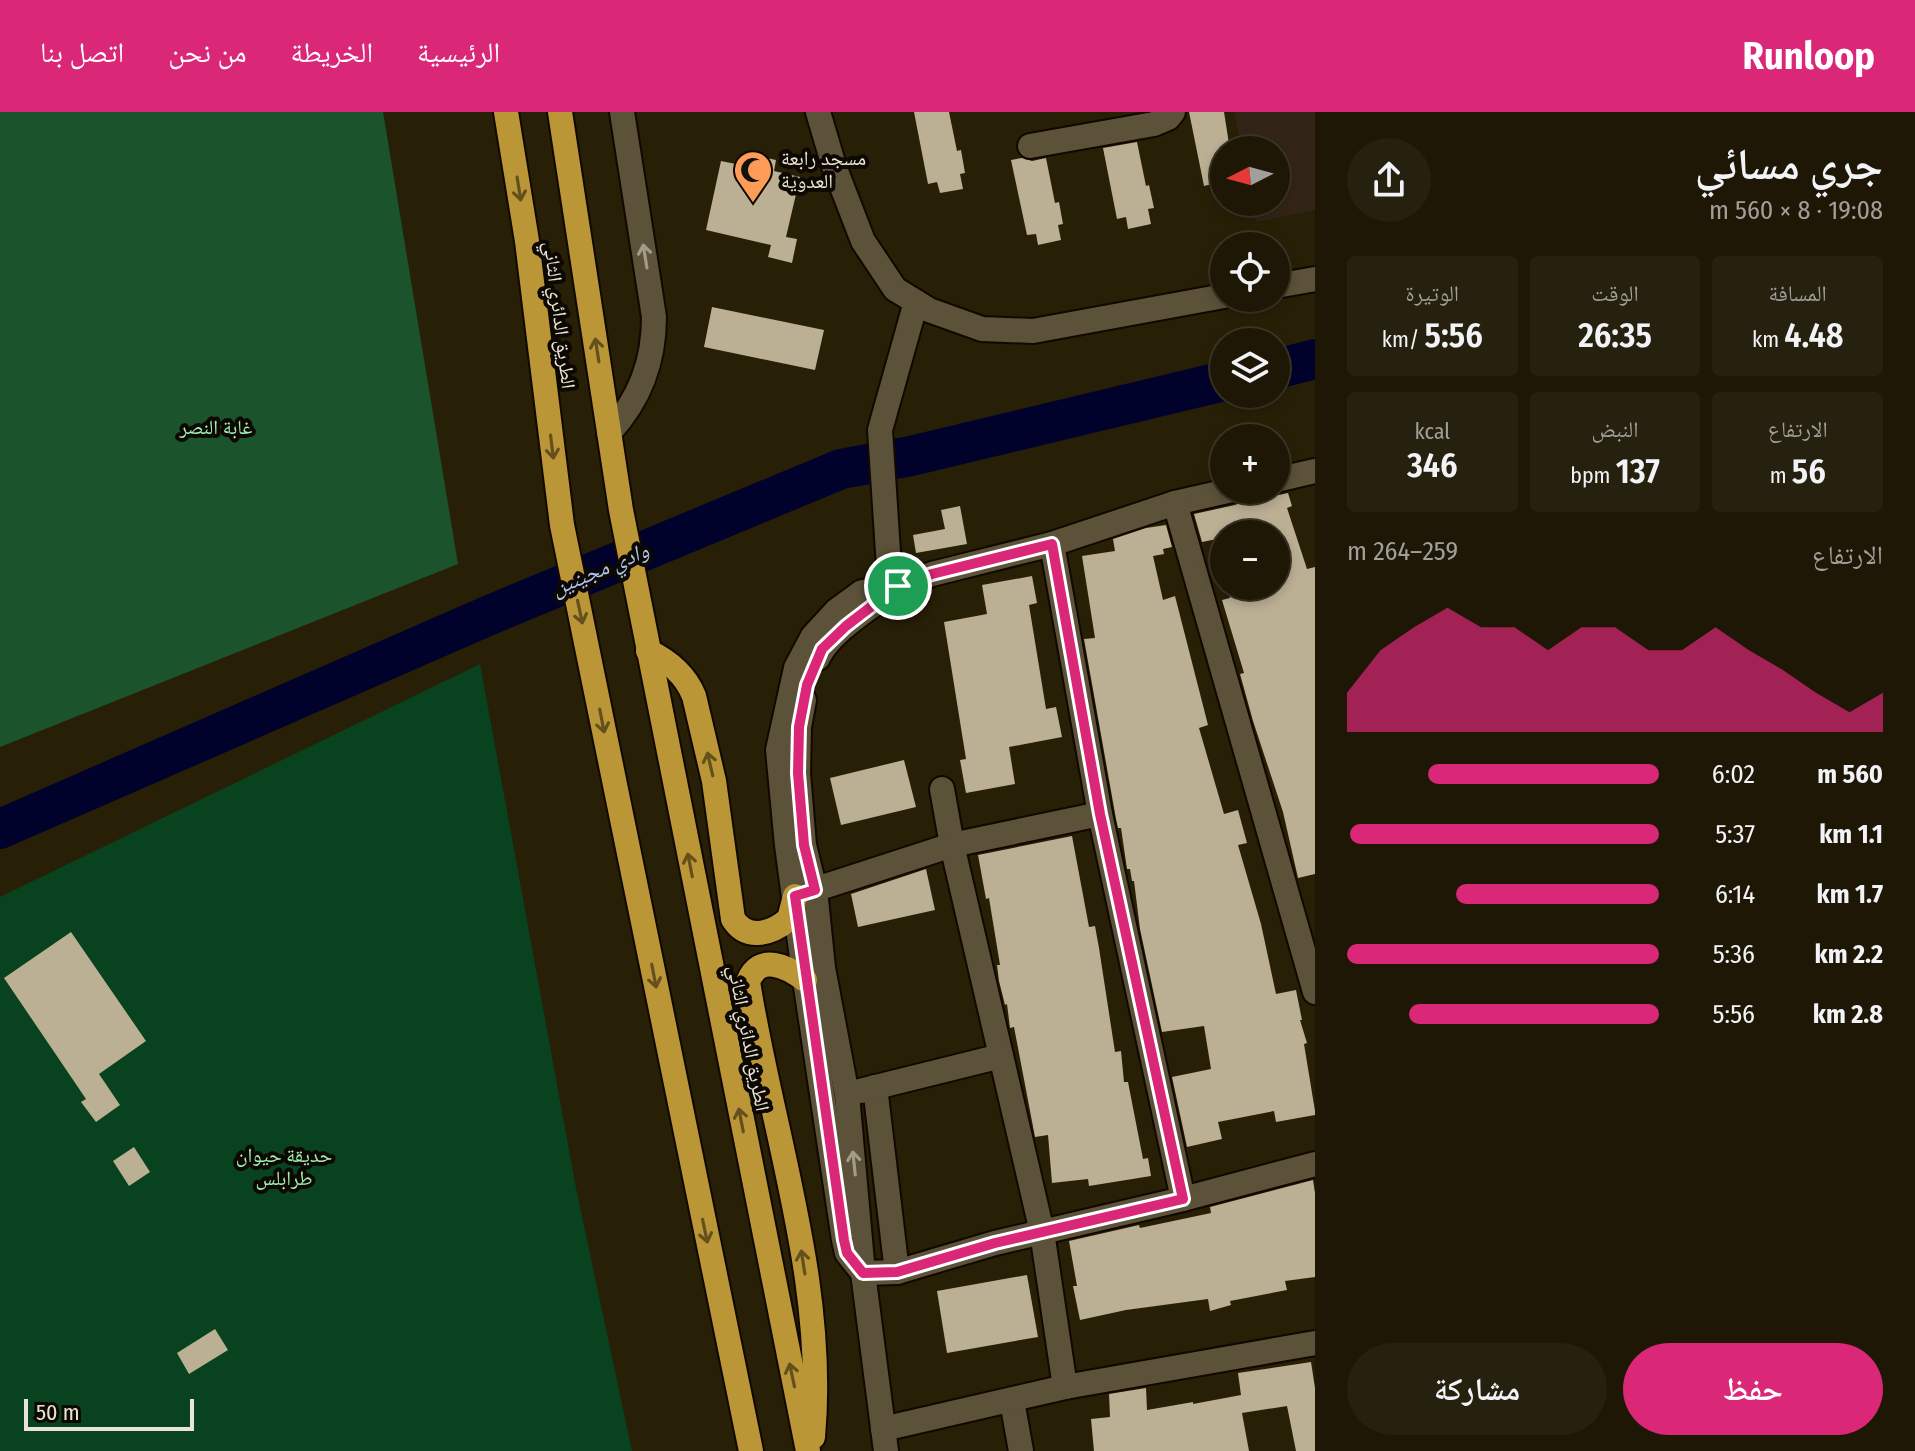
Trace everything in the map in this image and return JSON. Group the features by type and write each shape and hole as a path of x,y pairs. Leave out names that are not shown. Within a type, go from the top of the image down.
{"highway":[{"name":"الطريق الدائري الثاني","path":"506,112 527,241 562,525 751,1451"},
{"name":"الطريق الدائري الثاني","path":"560,112 621,510 810,1451"},
{"path":"647,642 689,683 694,696 714,781 733,919 738,927 746,932 769,931 789,919 805,893"},
{"path":"805,980 782,965 772,965 759,968 751,974 748,982 797,1219 810,1308 816,1407 810,1451"}],"street":[{"path":"609,433 622,419 642,386 654,335 654,317 622,112"},
{"path":"818,112 834,166 863,241 895,289 929,310 982,329 1033,331 1210,299"},
{"path":"1030,146 1154,124 1168,118 1173,112"},
{"path":"1290,283 1315,279"},
{"path":"898,586 889,567 880,430 916,302"},
{"path":"1290,477 1315,471"},
{"path":"1210,495 1175,503 1052,544 932,574 898,586 862,592 836,611 813,636 796,668 778,750 847,1095 863,1273 884,1440 1065,1387 1315,1343"},
{"path":"1175,503 1307,930 1315,992"},
{"path":"1052,544 1100,814 1183,1199"},
{"path":"942,789 952,845 1042,1232 1065,1387"},
{"path":"805,893 952,845 1100,814"},
{"path":"805,893 805,980 844,1240 847,1253 863,1273"},
{"path":"847,1095 1001,1056"},
{"path":"875,1087 897,1272"},
{"path":"863,1273 897,1272 1042,1232 1315,1164"},
{"path":"1012,1401 1021,1451"}],"shaded area":[{"path":"1234,112 1315,112 1315,210 1290,215 1290,136 1239,136"},
{"path":"1255,216 1286,216 1256,222"}],"green space":[{"name":"غابة النصر","path":"0,112 383,112 458,564 0,747"},
{"name":"حديقة حيوان طرابلس","path":"480,664 576,1188 632,1451 0,1451 0,897"}],"building":[{"path":"914,112 949,112 957,151 961,150 965,173 960,174 963,189 940,193 937,182 928,184"},
{"path":"1189,112 1224,112 1228,136 1210,136 1210,184 1204,186"},
{"path":"1137,142 1154,208 1148,209 1151,224 1128,229 1126,217 1117,219 1103,148"},
{"name":"مسجد رابعة العدوية","path":"749,154 776,160 774,171 800,177 786,237 797,239 792,263 768,257 771,245 706,230 721,161 746,166"},
{"path":"1022,158 1032,161 1046,158 1055,203 1059,202 1063,224 1058,225 1061,240 1038,245 1036,234 1027,235 1011,160"},
{"path":"712,307 824,330 815,370 704,347"},
{"path":"1290,500 1292,506 1287,508 1307,569 1315,567 1315,874 1298,878 1283,812 1253,721 1240,674 1244,673 1222,600 1290,600 1290,520 1210,520 1210,540 1202,542 1194,514 1235,505 1290,504"},
{"path":"960,506 967,544 916,553 913,535 945,529 941,510"},
{"path":"1166,525 1172,547 1163,549 1164,554 1153,556 1163,600 1175,596 1208,725 1199,728 1224,814 1238,810 1247,843 1238,845 1261,924 1276,994 1296,990 1307,1043 1304,1044 1315,1111 1315,1115 1276,1122 1274,1111 1218,1122 1222,1139 1187,1147 1172,1077 1211,1069 1204,1026 1162,1032 1140,929 1134,881 1130,869 1127,869 1121,828 1118,828 1116,819 1084,639 1095,638 1082,556 1115,551 1113,539"},
{"path":"1032,576 1037,603 1029,605 1046,709 1056,707 1062,737 1009,747 1015,784 966,793 960,760 966,759 944,622 987,614 982,585"},
{"path":"904,760 916,807 841,825 830,778"},
{"path":"1072,836 1089,927 1095,926 1115,1052 1121,1051 1124,1082 1128,1082 1143,1159 1148,1158 1151,1176 1089,1186 1088,1179 1052,1183 1048,1135 1035,1137 1014,1027 1010,1028 1007,1004 999,981 997,965 1000,965 989,898 986,899 978,855"},
{"path":"926,869 935,910 858,927 851,894"},
{"path":"71,932 146,1041 99,1074 120,1105 96,1122 81,1102 86,1099 4,978"},
{"path":"134,1147 150,1172 129,1186 113,1161"},
{"path":"1313,1180 1315,1277 1285,1281 1287,1290 1230,1301 1231,1305 1210,1311 1208,1299 1126,1310 1080,1320 1069,1241 1211,1213 1210,1207"},
{"path":"1027,1275 1038,1337 947,1353 937,1291"},
{"path":"215,1329 228,1350 189,1374 177,1353"},
{"path":"1311,1362 1315,1388 1315,1451 1296,1451 1287,1406 1242,1413 1249,1451 1094,1451 1091,1419 1110,1417 1109,1394 1146,1388 1147,1410 1193,1404 1241,1395 1238,1373"}],"waterway":[{"name":"وادي مجينين","path":"1290,365 1315,359"},
{"name":"وادي مجينين","path":"0,829 492,614 841,469 911,456 1210,384"}],"place":[{"name":"مسجد رابعة العدوية","path":"753,204"}],"route":[{"path":"1052,544 1100,814 1183,1199 995,1243 897,1272 863,1273 847,1253 844,1240 796,908 795,896 815,890 804,845 798,773 799,727 807,685 822,649 898,586 932,574 1052,544"}]}
